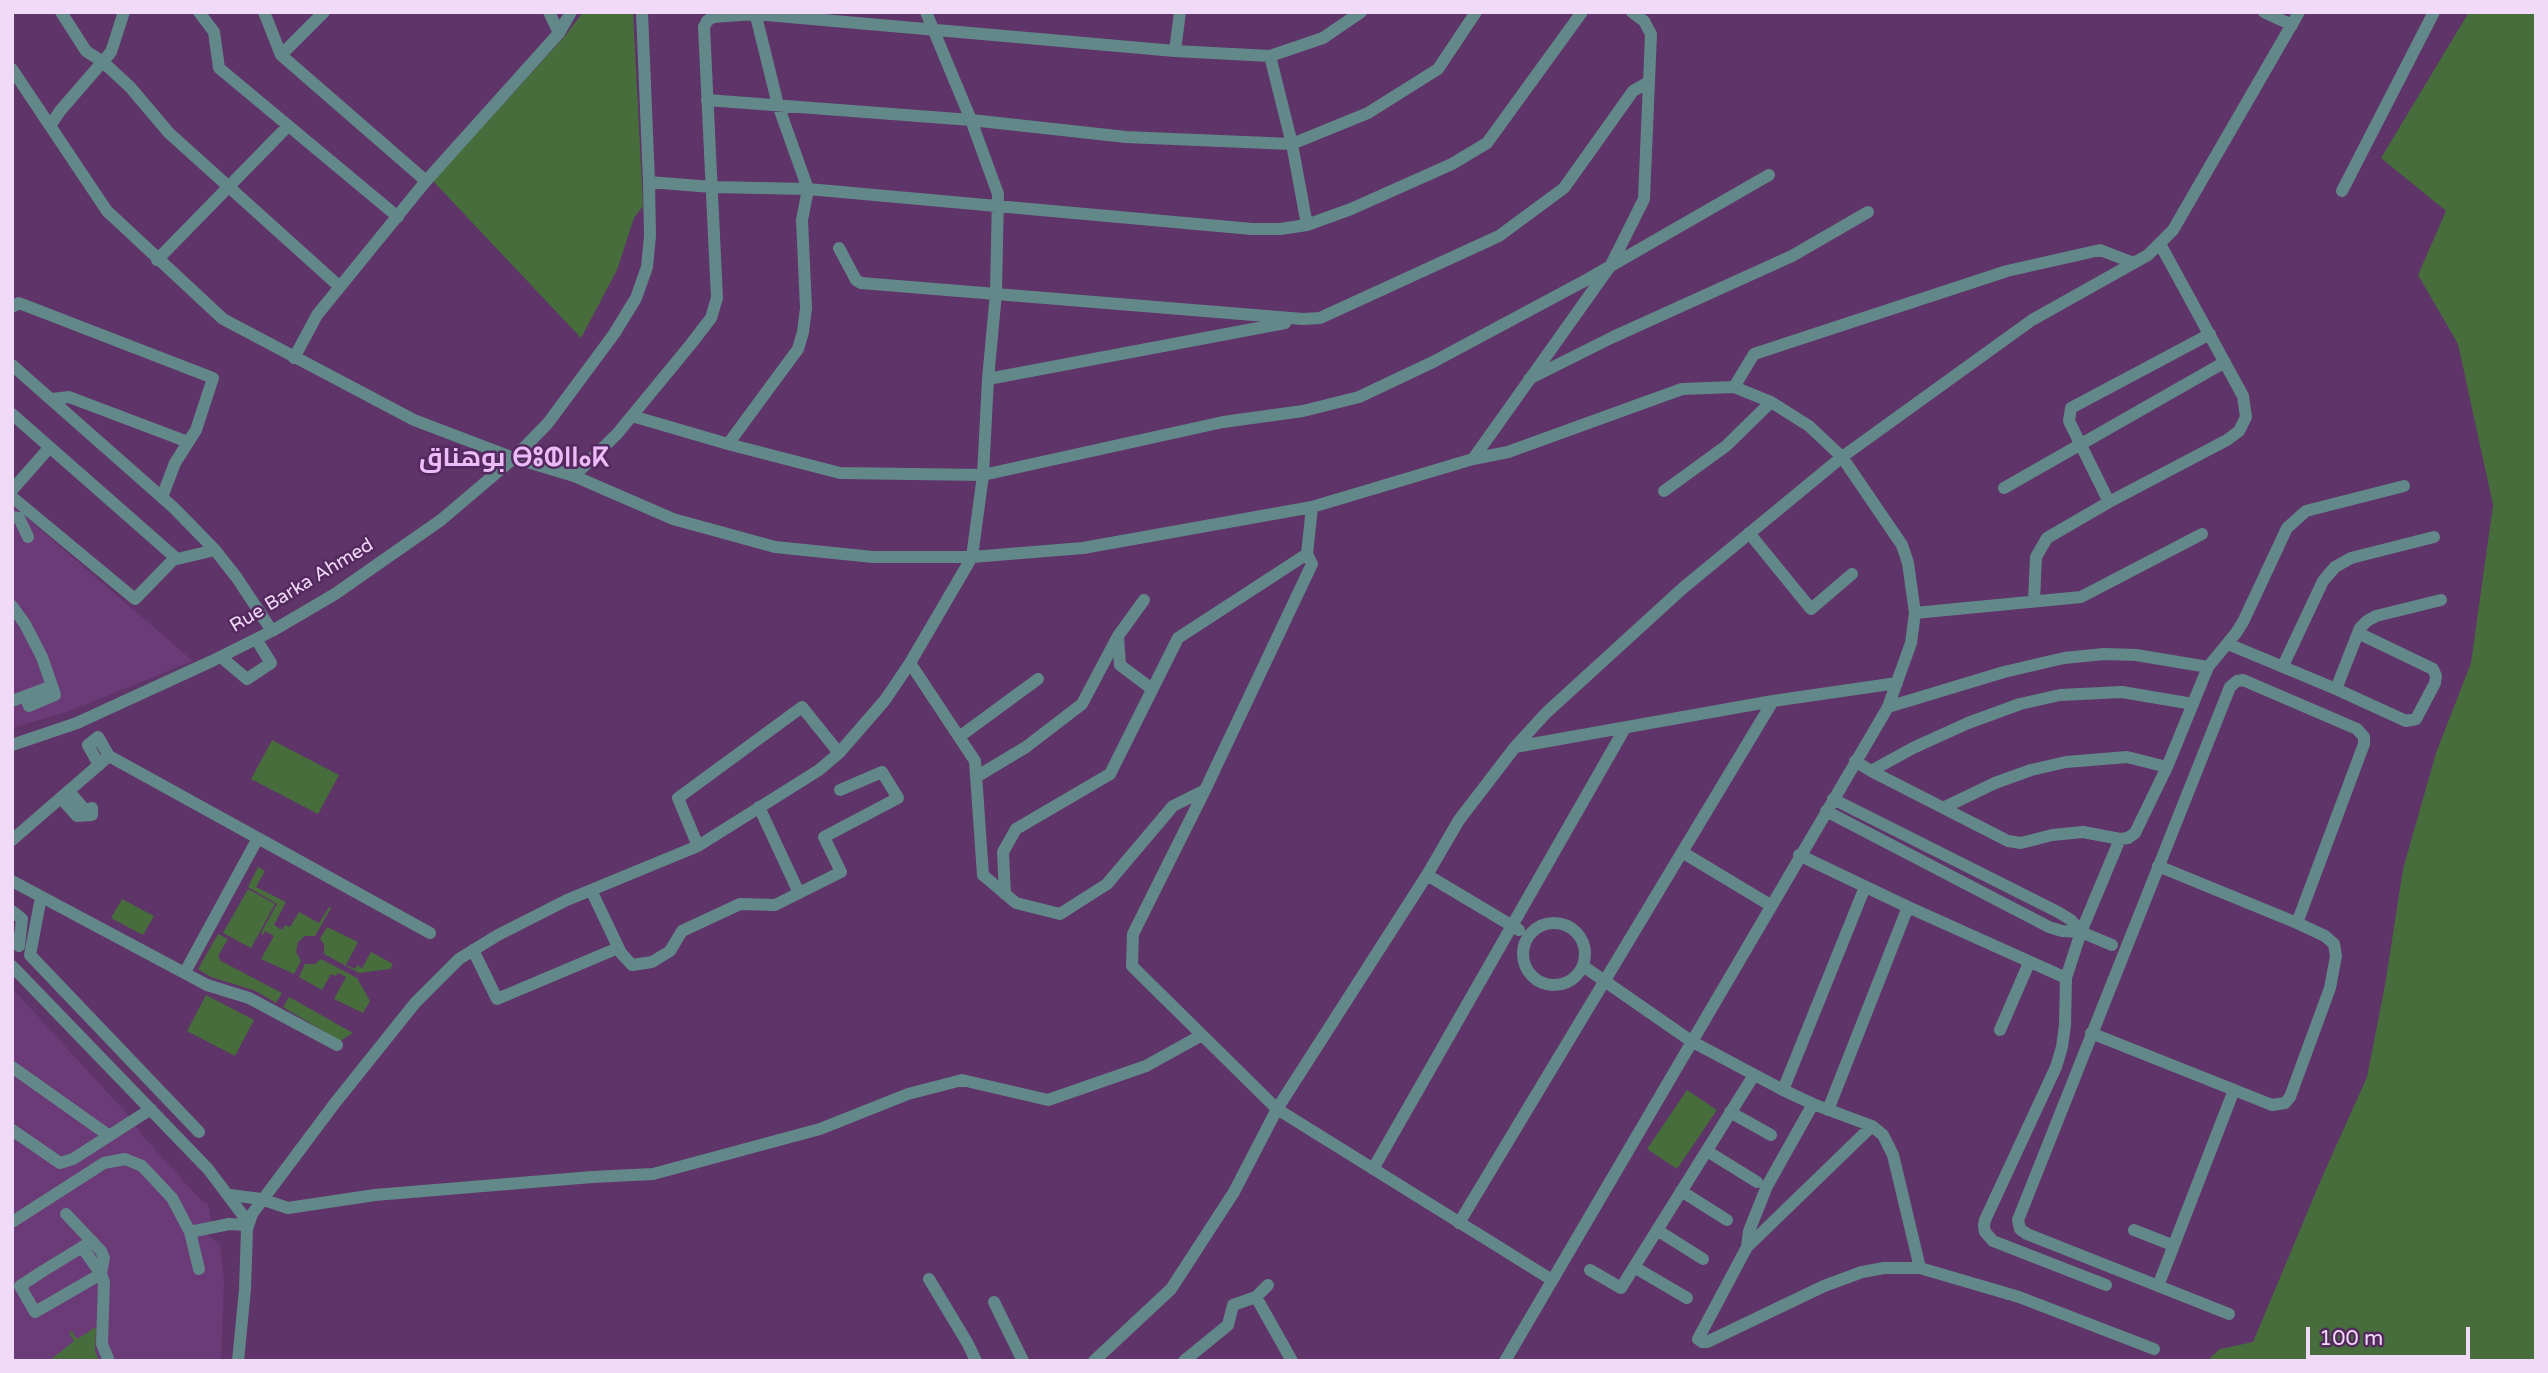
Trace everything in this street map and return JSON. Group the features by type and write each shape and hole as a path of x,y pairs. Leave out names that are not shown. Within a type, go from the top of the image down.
{"street":[{"path":"61,12 86,51 103,62 130,87 169,133 340,287"},
{"path":"50,126 111,52 124,12"},
{"path":"200,12 214,32 219,68 398,217"},
{"path":"264,12 281,55 426,181"},
{"path":"281,55 324,12"},
{"path":"549,12 559,33"},
{"path":"294,358 317,315 426,181 559,33 571,12"},
{"name":"Rue Barka Ahmed","path":"12,745 77,723 221,657 335,594 441,520 514,458 548,423 614,334 636,298 647,267 650,236 649,182 642,12"},
{"path":"238,1361 248,1223 261,1199 415,1003 459,959 498,935 591,890 698,846 819,770 839,753 885,701 972,557 983,475 996,293 998,194 971,120 926,12"},
{"path":"1175,51 1180,12"},
{"path":"574,476 617,435 711,318 717,298 704,27 713,17 755,13 1175,51 1270,56 1323,38 1361,12"},
{"path":"707,100 971,120 1126,137 1292,144 1368,113 1438,69 1476,12"},
{"path":"649,182 712,187 808,189 1252,229 1307,225 1352,209 1452,164 1487,143 1582,12"},
{"path":"1473,459 1611,265 1644,199 1651,34 1644,22 1632,12"},
{"path":"2264,12 2292,25"},
{"path":"1098,1360 1171,1289 1234,1192 1277,1110 1427,875 1459,820 1514,747 1546,713 1683,587 1842,457 2032,320 2148,255 2160,244 2173,230 2185,210 2299,12"},
{"path":"2342,191 2434,12"},
{"path":"728,444 798,349 806,308 802,220 808,189 778,105 755,13"},
{"path":"1270,56 1292,144 1307,225"},
{"path":"12,69 107,211 223,319 414,420 514,458 574,476 673,519 775,547 873,557 972,557 1083,548 1312,507 1473,459 1508,452 1682,388 1734,387 1771,402 1809,426 1842,457 1902,545 1908,563 1915,613 1910,643 1897,683 1888,706 1505,1361"},
{"path":"988,379 1320,318 1499,236 1564,188 1633,91 1647,83"},
{"path":"157,260 288,125"},
{"path":"632,415 728,444 840,473 983,475 1223,422 1303,411 1359,397 1433,362 1769,175"},
{"path":"1528,379 1613,337 1792,256 1868,212"},
{"path":"2034,601 2034,568 2040,547 2056,532 2227,440 2239,431 2246,417 2245,402 2160,244"},
{"path":"839,248 856,280 862,283 1303,320"},
{"path":"1734,387 1754,354 2007,271 2099,250 2134,263"},
{"path":"12,307 19,303 210,376 214,381 196,430 174,463 162,497"},
{"path":"2109,502 2068,417 2075,404 2210,334"},
{"path":"2004,488 2225,362"},
{"path":"12,365 162,497 215,550 272,631"},
{"path":"52,399 69,397 188,442"},
{"path":"1664,491 1727,446 1771,402"},
{"path":"12,414 177,559"},
{"path":"12,490 50,447"},
{"path":"1855,761 2001,838 2014,842 2083,832 2128,838 2135,832 2167,767 2208,667 2228,644 2249,610 2287,528 2295,518 2319,508 2404,486"},
{"path":"12,497 135,599 169,563 215,550"},
{"path":"1312,507 1307,554 1312,564 1205,790 1133,934 1132,966 1277,1110 1552,1280"},
{"path":"12,517 19,518 28,537"},
{"path":"1749,533 1811,609 1852,575"},
{"path":"1915,613 2074,598 2088,594 2202,534"},
{"path":"2283,666 2323,581 2335,567 2351,558 2434,537"},
{"path":"1005,894 1003,852 1016,829 1110,774 1178,638 1307,554"},
{"path":"976,778 1026,747 1082,704 1118,636 1144,600"},
{"path":"2336,689 2363,624 2375,616 2441,600"},
{"path":"12,606 42,657 55,695 29,706 18,698"},
{"path":"2228,644 2409,721 2419,716 2435,683 2435,672 2430,667 2358,633"},
{"path":"1118,636 1121,666 1152,689"},
{"path":"221,657 247,679 271,663 256,639"},
{"path":"1888,706 1991,676 2064,659 2104,654 2136,655 2208,667"},
{"path":"910,663 975,761 982,875 1016,903 1060,914 1107,884 1172,806 1205,790"},
{"path":"959,737 1038,679"},
{"path":"2229,1314 2027,1234 2018,1224 2019,1215 2091,1033 2119,948 2158,866 2230,687 2236,681 2243,680 2357,729 2364,737 2364,744 2297,923"},
{"path":"1514,747 1773,701 1897,683"},
{"path":"1871,771 1968,723 2020,704 2060,695 2122,692 2193,704"},
{"path":"1459,1223 1773,701"},
{"path":"698,846 678,798 802,706 839,753"},
{"path":"1373,1169 1625,728"},
{"path":"99,765 88,745 98,737 109,756 430,933"},
{"path":"12,840 109,756"},
{"path":"1945,807 1995,783 2031,770 2066,762 2117,756 2167,767"},
{"path":"591,890 618,948 632,965 652,962 670,951 682,931 740,904 775,905 841,872 824,837 898,798 882,772 840,790"},
{"path":"1833,799 2065,915 2081,932"},
{"path":"759,807 799,893"},
{"path":"1826,811 2049,927 2081,932 2119,948"},
{"path":"185,972 258,838"},
{"path":"2106,1285 1993,1241 1988,1237 1984,1220 2056,1067 2065,1025 2066,978 2081,932 2120,839"},
{"path":"1682,852 1770,905"},
{"path":"1799,855 2066,978"},
{"path":"2091,1033 2272,1105 2285,1103 2290,1097 2330,988 2336,950 2325,936 2158,866"},
{"path":"1427,875 1529,936"},
{"path":"12,881 207,985 249,998 337,1045"},
{"path":"1783,1090 1865,887"},
{"path":"41,897 30,955 199,1132"},
{"path":"1828,1110 1908,907"},
{"path":"12,911 22,919 15,942 13,967 208,1169 230,1195 248,1223"},
{"path":"1545,924 1565,925 1574,930 1585,946 1583,966 1570,982 1549,985 1539,982 1525,966 1523,956 1529,936 1545,924"},
{"path":"473,950 497,999 618,948"},
{"path":"2000,1030 2029,963"},
{"path":"1583,966 1691,1041 1783,1090 1872,1126 1883,1135 1893,1155 1920,1268"},
{"path":"230,1195 261,1199 288,1208 375,1195 653,1174 820,1129 908,1094 961,1080 1048,1100 1146,1066 1202,1035"},
{"path":"12,1067 108,1135"},
{"path":"1590,1269 1621,1288 1754,1075"},
{"path":"2158,1286 2234,1090"},
{"path":"1747,1247 1749,1231 1767,1186 1813,1104"},
{"path":"12,1130 60,1163 73,1159 151,1109"},
{"path":"1730,1112 1771,1135"},
{"path":"1872,1126 1747,1247 1698,1336 1702,1342 1824,1286 1862,1272 1900,1267 1920,1268 2019,1297 2154,1349"},
{"path":"1707,1151 1757,1182"},
{"path":"12,1222 104,1163 125,1159 142,1166 172,1198 191,1232 200,1269"},
{"path":"1681,1191 1727,1220"},
{"path":"66,1214 87,1244 101,1251 104,1258 101,1274 104,1282 102,1345 109,1361"},
{"path":"191,1232 248,1223"},
{"path":"1657,1230 1703,1259"},
{"path":"2134,1230 2172,1245"},
{"path":"87,1244 20,1286 33,1310 40,1311 101,1274"},
{"path":"1634,1267 1688,1298"},
{"path":"929,1279 976,1361"},
{"path":"1184,1361 1228,1325 1233,1305 1256,1297 1268,1285"},
{"path":"1256,1297 1292,1361"},
{"path":"994,1302 1023,1361"}],"shaded area":[{"path":"12,505 193,661 70,711 12,728"},
{"path":"12,988 129,1116 141,1134 200,1199 208,1204 212,1222 206,1233 220,1245 224,1280 221,1361 12,1361"}],"green space":[{"path":"583,12 633,12 643,206 634,218 617,270 581,338 433,181 565,36"},
{"path":"2469,12 2536,12 2536,1361 2207,1361 2220,1349 2253,1342 2367,1077 2403,869 2436,753 2471,663 2493,505 2458,344 2418,275 2446,211 2381,158"},
{"path":"272,740 339,775 318,814 251,779"},
{"path":"258,867 265,871 256,887 286,902 274,925 282,930 285,925 290,927 299,912 319,923 329,907 331,908 315,936 305,936 298,942 296,952 301,961 294,974 261,959 274,936 265,931 263,935 261,933 277,904 248,887"},
{"path":"248,889 275,904 251,948 223,933"},
{"path":"122,899 154,916 143,935 111,918"},
{"path":"327,927 358,942 346,965 355,969 357,965 362,968 371,952 393,964 390,969 359,973 324,954 324,944 320,939"},
{"path":"218,934 228,939 218,956 219,960 282,993 276,1003 256,991 211,977 198,969"},
{"path":"321,959 357,978 370,1001 363,1013 334,999 346,977 338,973 336,976 331,974 322,990 299,977 305,964 315,964"},
{"path":"206,995 254,1020 235,1056 187,1031"},
{"path":"289,997 353,1033 340,1041 283,1007"},
{"path":"1687,1090 1717,1110 1677,1169 1647,1149"},
{"path":"96,1327 95,1351 99,1361 49,1361 74,1341 69,1333 72,1331 77,1339"}],"district":[{"name":"بوهناق ⴱⵓⵀⵏⵏⴰⴽ","path":"514,459"}]}
